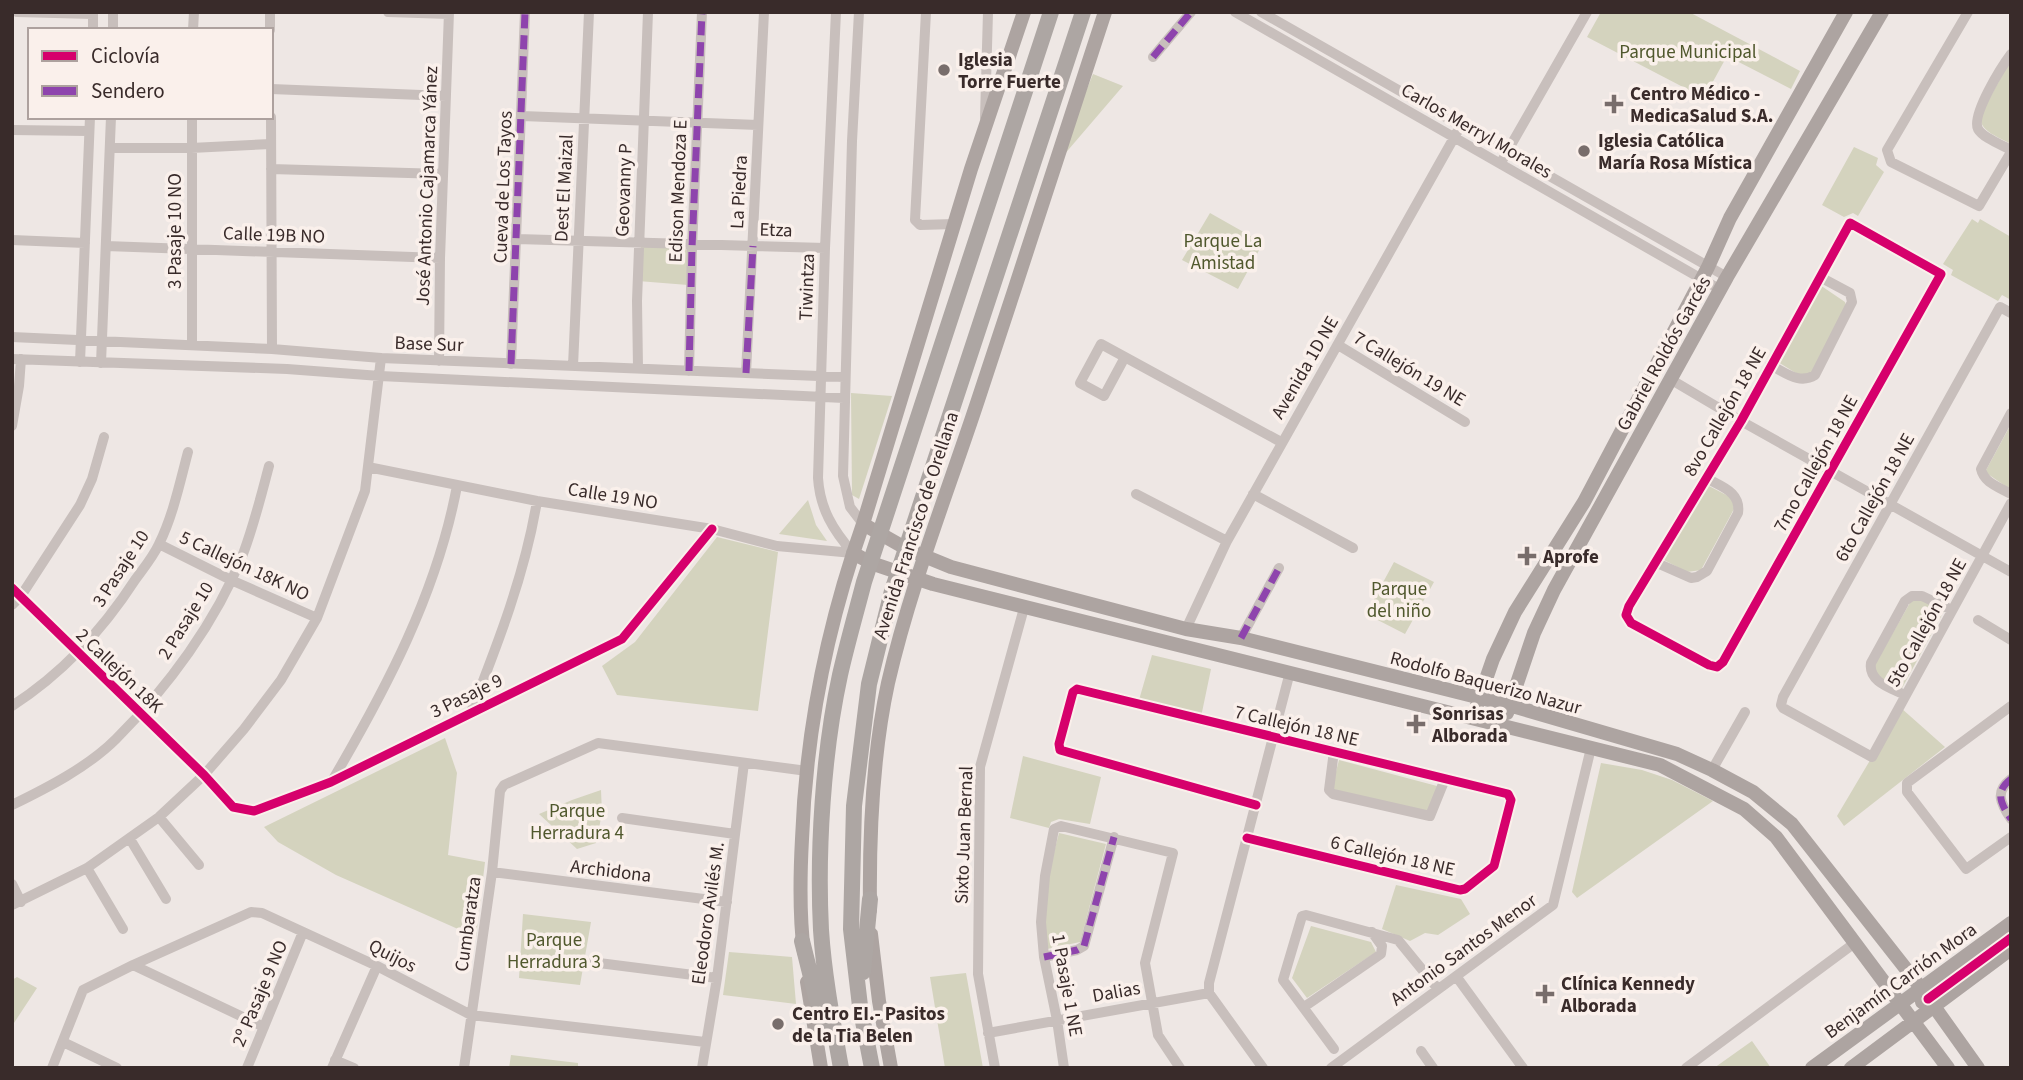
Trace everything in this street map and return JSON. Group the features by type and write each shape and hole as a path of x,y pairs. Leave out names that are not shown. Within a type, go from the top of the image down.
{"highway":[{"name":"Avenida Francisco de Orellana","path":"840,1060 821,931 824,804 830,738 840,677 871,563 1051,12"},
{"name":"Avenida Francisco de Orellana","path":"872,1068 860,1006 851,929 854,806 869,684 898,574 1083,12"},
{"path":"860,1006 870,900"},
{"path":"802,941 816,997 840,1060"}],"main road":[{"path":"821,1068 802,941 801,866 807,771 821,669 853,553 954,224 1024,12"},
{"name":"Avenida Francisco de Orellana","path":"891,1068 870,926 872,804 888,686 916,579 1104,12"},
{"name":"Gabriel Roldós Garcés","path":"1473,718 1493,659 1516,612 1584,502 1705,273 1731,218 1846,12"},
{"name":"Gabriel Roldós Garcés","path":"1504,725 1534,633 1554,590 1670,379 1882,12"},
{"name":"Rodolfo Baquerizo Nazur","path":"863,524 907,549 951,567 1186,629 1241,638 1509,705 1677,754 1712,770 1753,792 1792,824 1917,1004 1948,1068"},
{"name":"Rodolfo Baquerizo Nazur","path":"853,553 898,574 1024,608 1660,765 1744,809 1776,837 1870,961 1917,1004 1978,1068"},
{"name":"Benjamín Carrión Mora","path":"1851,1068 1917,1004 2011,923"},
{"name":"Benjamín Carrión Mora","path":"1812,1068 2011,949"},
{"path":"1829,1068 1917,1004"}],"street":[{"path":"18,12 93,13"},
{"path":"388,12 449,13"},
{"name":"Cueva de Los Tayos","path":"511,364 525,12"},
{"name":"Dest El Maizal","path":"573,366 589,12"},
{"name":"Geovanny P","path":"638,368 639,242 648,12"},
{"name":"Edison Mendoza E","path":"690,371 692,243 702,12"},
{"name":"La Piedra","path":"746,373 764,12"},
{"name":"Tiwintza","path":"836,12 825,248 819,492 831,526 853,553"},
{"path":"859,12 844,377 844,487 850,507 863,524"},
{"path":"926,12 915,220 920,225 954,224"},
{"path":"985,128 988,12"},
{"path":"1153,57 1191,12"},
{"name":"Carlos Merryl Morales","path":"1235,12 1457,132 1724,284"},
{"name":"Carlos Merryl Morales","path":"1261,12 1457,132"},
{"path":"1503,158 1587,12"},
{"path":"1968,12 1887,150 1891,162 1979,206 2011,151 1981,132 1976,123 1979,112 2011,54"},
{"name":"José Antonio Cajamarca Yánez","path":"439,361 449,13"},
{"path":"273,89 446,96"},
{"path":"522,116 758,125"},
{"path":"80,362 90,119"},
{"path":"101,363 111,119"},
{"name":"3 Pasaje 10 NO","path":"192,119 192,345"},
{"path":"271,119 272,349"},
{"path":"12,130 89,131"},
{"name":"Avenida 1D NE","path":"1186,629 1227,541 1457,132"},
{"path":"110,148 271,144"},
{"path":"271,169 443,174"},
{"name":"8vo Callejón 18 NE","path":"1626,615 1741,421 1850,223 1941,274"},
{"name":"Etza","path":"517,239 825,248"},
{"path":"12,240 85,243"},
{"name":"Calle 19B NO","path":"106,246 440,258"},
{"name":"7mo Callejón 18 NE","path":"1626,615 1631,624 1709,665 1717,667 1723,662 1941,274"},
{"path":"1770,365 1799,380 1815,375 1853,302 1850,293 1820,277"},
{"name":"6to Callejón 18 NE","path":"1872,757 1786,712 1781,705 1783,696 2000,307 2011,313"},
{"name":"Base Sur","path":"12,337 272,349 439,361 844,377"},
{"path":"1125,357 1104,396 1080,383 1101,344 1125,357 1281,442"},
{"name":"7 Callejón 19 NE","path":"1338,345 1465,422"},
{"path":"12,884 17,904 87,868 130,839 159,817 204,775 244,729 281,680 317,618 365,491 381,358"},
{"path":"12,426 19,386 17,359"},
{"name":"Base Sur","path":"17,359 287,369 380,376 844,398"},
{"path":"1670,379 2011,572"},
{"path":"2011,413 1981,469 1983,477 2011,494"},
{"path":"15,596 80,505 92,479 104,437"},
{"name":"3 Pasaje 10","path":"12,706 42,687 78,654 117,608 159,544 175,501 188,452"},
{"name":"2 Pasaje 10","path":"12,805 84,764 115,740 181,664 231,580 258,508 269,466"},
{"name":"Calle 19 NO","path":"369,467 537,501 712,529 776,546 853,553"},
{"path":"1657,564 1691,578 1707,571 1738,513 1739,506 1734,494 1706,478"},
{"path":"331,782 390,675 425,602 457,486"},
{"path":"1136,494 1227,541"},
{"path":"1253,494 1353,548"},
{"path":"471,712 526,558 537,501"},
{"name":"5to Callejón 18 NE","path":"1872,757 2011,503"},
{"name":"3 Pasaje 9","path":"204,775 233,807 254,811 331,782 622,639 712,529"},
{"name":"5 Callejón 18K NO","path":"159,544 317,618"},
{"path":"1241,638 1279,568"},
{"name":"2 Callejón 18K","path":"15,596 204,775"},
{"path":"1906,695 1873,678 1871,663 1905,601 1912,596 1922,596 1952,610"},
{"name":"Sixto Juan Bernal","path":"995,1068 978,974 980,767 1024,608"},
{"path":"1978,620 2010,638"},
{"path":"1263,1068 1209,993 1209,983 1290,672"},
{"name":"7 Callejón 18 NE","path":"1256,804 1060,750 1074,690 1511,796"},
{"path":"2011,706 1907,783 1907,792 1966,869 2011,837"},
{"path":"1712,770 1745,712"},
{"name":"Cumbaratza","path":"464,1068 492,872 500,792 504,785 598,743 744,763"},
{"name":"Antonio Santos Menor","path":"1331,1068 1553,905 1591,748"},
{"name":"7 Callejón 18 NE","path":"1334,751 1329,790 1334,794 1430,816 1445,779"},
{"path":"744,763 807,771"},
{"name":"Eleodoro Avilés M.","path":"702,1068 727,902 744,763"},
{"path":"2011,779 2000,790 1999,798 2011,819"},
{"name":"6 Callejón 18 NE","path":"1247,838 1460,890 1494,866 1511,796"},
{"path":"159,817 199,865"},
{"path":"622,818 736,834"},
{"name":"1 Pasaje 1 NE","path":"1064,1068 1044,957 1041,922 1054,829 1056,826 1114,837"},
{"path":"1044,957 1084,946 1114,837 1173,853 1146,958 1151,1003 1160,1041 1180,1068"},
{"path":"130,839 166,899"},
{"path":"87,868 123,929"},
{"name":"Archidona","path":"492,872 727,902"},
{"name":"Quijos","path":"62,1042 83,990 251,912 262,913 377,966 471,1016 705,1042"},
{"path":"1334,1049 1283,979 1302,916 1398,940 1438,989"},
{"name":"2º Pasaje 9 NO","path":"247,1068 303,932"},
{"path":"1304,1007 1381,954 1382,946 1372,932"},
{"path":"1686,1068 1856,942"},
{"path":"591,962 716,978"},
{"path":"133,965 264,1027"},
{"path":"354,1068 334,1064 377,966"},
{"path":"1456,976 1523,1068"},
{"name":"Dalias","path":"988,1032 1209,993"},
{"path":"52,1068 62,1042 117,1068"},
{"path":"1421,1051 1433,1068"}],"green space":[{"name":"Parque Municipal","path":"1601,12 1689,12 1800,71 1791,89 1727,56 1704,98 1587,37"},
{"path":"2011,59 2011,144 1987,130 1980,116"},
{"path":"1093,74 1123,86 1057,163"},
{"path":"1854,147 1878,158 1876,165 1884,172 1858,216 1853,213 1844,217 1822,205"},
{"name":"Parque La Amistad","path":"1210,213 1263,243 1238,289 1182,260"},
{"path":"1972,219 1978,223 1980,219 2011,237 2011,300 2002,295 1998,301 1951,275 1953,270 1943,264"},
{"path":"641,246 692,248 688,285 638,281"},
{"path":"1820,285 1845,302 1847,309 1813,373 1799,375 1778,362"},
{"path":"851,393 892,396 859,499 852,495"},
{"path":"2011,424 2011,490 1985,472"},
{"path":"1707,485 1732,498 1734,509 1701,570 1687,572 1664,560"},
{"path":"808,500 816,525 827,541 779,534"},
{"path":"717,537 778,552 758,711 617,695 602,666 635,642"},
{"name":"Parque del niño","path":"1394,562 1434,582 1405,634 1366,614"},
{"path":"1924,600 1944,611 1901,690 1878,677 1874,666 1911,601"},
{"path":"1152,655 1211,669 1201,717 1139,700"},
{"path":"1901,708 1945,747 1844,826 1837,816"},
{"path":"445,738 457,773 448,855 485,862 476,937 336,875 278,842 264,827"},
{"path":"1023,756 1101,777 1090,824 1059,819 1051,822 1049,828 1010,818"},
{"path":"1339,760 1437,786 1429,817 1331,791"},
{"path":"1601,763 1642,770 1672,780 1713,801 1577,898 1572,892"},
{"name":"Parque Herradura 4","path":"601,790 602,813 596,843 577,849 539,814 572,800"},
{"path":"1059,833 1106,844 1080,942 1047,949 1047,891"},
{"path":"1396,885 1461,899 1470,914 1438,935 1425,933 1410,941 1382,929"},
{"name":"Parque Herradura 3","path":"523,914 591,922 580,985 519,978"},
{"path":"1311,926 1371,942 1376,952 1307,998 1292,978"},
{"path":"729,952 792,957 796,1004 723,995"},
{"path":"966,973 983,1068 945,1068 930,977"},
{"path":"17,977 37,988 12,1026 12,980"},
{"path":"1752,1041 1771,1068 1714,1068"},
{"path":"511,1055 578,1063 578,1068 509,1068"}],"marked path":[{"path":"511,364 525,12"},
{"path":"689,371 702,12"},
{"path":"1153,57 1191,12"},
{"path":"746,373 753,246"},
{"path":"1241,638 1279,568"},
{"path":"2011,779 2001,793 2004,808 2011,819"},
{"path":"1044,957 1084,946 1114,837"}],"cycle path":[{"path":"1850,223 1941,274 1723,662 1717,667 1709,665 1631,623 1626,615 1741,421 1850,223"},
{"path":"12,588 204,775 233,807 254,811 331,782 622,639 712,529"},
{"path":"1247,838 1460,890 1494,866 1511,800 1508,794 1077,689 1073,692 1059,744 1060,750 1256,805"},
{"path":"1928,999 2011,938"}],"place":[{"name":"Iglesia Torre Fuerte","path":"944,70"},
{"name":"Centro Médico - MedicaSalud S.A.","path":"1614,104"},
{"name":"Iglesia Católica María Rosa Mística","path":"1584,151"},
{"name":"Aprofe","path":"1527,556"},
{"name":"Sonrisas Alborada","path":"1416,724"},
{"name":"Clínica Kennedy Alborada","path":"1545,994"},
{"name":"Centro EI.- Pasitos de la Tia Belen","path":"778,1024"}]}
